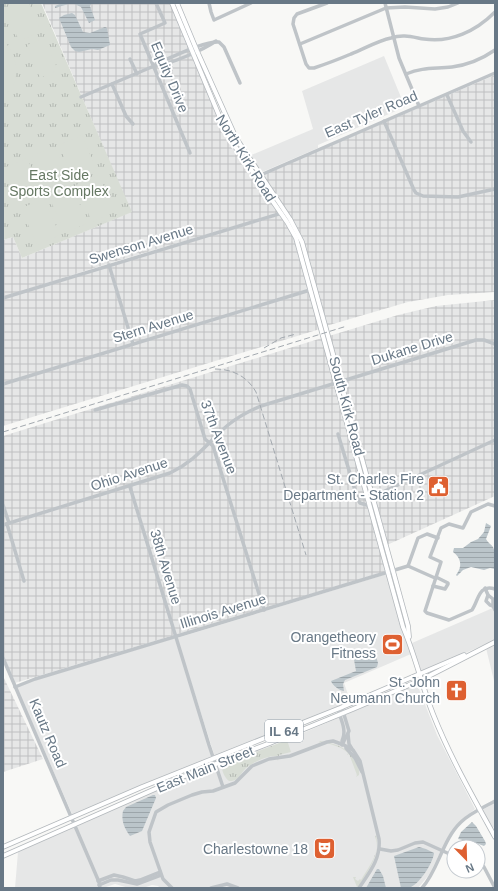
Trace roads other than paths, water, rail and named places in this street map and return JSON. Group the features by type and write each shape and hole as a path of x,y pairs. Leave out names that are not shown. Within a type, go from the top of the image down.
{"main road":[{"name":"North Kirk Road","path":"172,3 236,138 258,175 300,237 312,289"},
{"name":"North Kirk Road","path":"177,3 194,50"},
{"name":"South Kirk Road","path":"312,289 390,572"},
{"name":"South Kirk Road","path":"370,497 370,506 408,626 409,640 420,677"},
{"name":"East Main Street","path":"3,856 180,778 217,767 342,714 495,642"},
{"name":"East Main Street","path":"3,847 142,787 420,677"},
{"path":"420,677 432,712 446,745 495,837"}],"street":[{"name":"Equity Drive","path":"156,3 165,24 140,34 190,152"},
{"path":"209,3 210,12 214,20 251,3"},
{"path":"326,3 298,14 295,17 293,24 306,64 309,68 314,68 343,58 394,37 404,35 435,40 451,38 474,29 493,14 495,19"},
{"path":"385,3 399,58 419,106"},
{"path":"300,44 386,8 405,7 435,9 448,7 458,3"},
{"path":"81,97 137,74 158,63 216,41 224,47 240,83"},
{"path":"406,74 421,69 462,65 484,57 495,50"},
{"path":"130,58 137,74"},
{"name":"East Tyler Road","path":"258,175 448,95 495,73"},
{"path":"112,84 126,116 133,124"},
{"path":"448,95 463,131 471,142"},
{"path":"384,121 414,190 419,194 423,196 458,197 495,188"},
{"name":"Swenson Avenue","path":"3,298 283,212"},
{"path":"109,265 133,344"},
{"name":"Stern Avenue","path":"3,384 312,289"},
{"name":"Dukane Drive","path":"338,382 476,340 484,340 495,344"},
{"name":"Ohio Avenue","path":"6,524 165,476 192,460 229,424 247,412 261,406 338,382"},
{"name":"37th Avenue","path":"95,410 182,385 187,386 190,389 205,439 211,442 214,446 264,610"},
{"path":"338,434 360,503 370,506"},
{"path":"357,496 370,497 495,440"},
{"name":"38th Avenue","path":"130,487 224,787"},
{"path":"495,506 488,504 471,512 463,528 449,524 441,528 430,557 440,562 426,611 427,613 449,620 472,610 480,592 485,588 495,589"},
{"path":"3,505 6,524 24,581"},
{"path":"433,586 445,589 448,582 408,566 418,538 427,534 438,538"},
{"name":"Illinois Avenue","path":"15,687 35,679 408,566"},
{"path":"485,588 488,595 493,599 493,606 495,610"},
{"path":"488,595 486,601 493,606"},
{"name":"Kautz Road","path":"3,658 75,824 99,885"},
{"path":"340,709 348,724 349,744 360,761 363,770 362,772 379,839 380,849 377,860 359,888"},
{"path":"341,744 345,734 342,714"},
{"path":"172,888 165,882 160,873 150,845 150,828 156,812 168,805 199,793 213,791 240,780 252,766 269,759 290,756 324,742 339,739 344,733"},
{"path":"341,744 348,734"},
{"path":"333,741 352,750"},
{"path":"341,744 355,758 362,772"},
{"path":"422,888 431,877 442,850 458,824 495,801"},
{"path":"380,849 391,851 398,850 415,843 423,842 446,852"},
{"path":"486,871 495,888"},
{"path":"99,885 114,876 135,881 160,873"},
{"path":"211,888 227,884 238,888"}],"railway":[{"path":"3,432 347,326"},
{"path":"264,348 281,338 296,334"},
{"path":"215,369 227,370 238,374 244,378 256,392 306,555"}],"place":[{"name":"St. Charles Fire Department - Station 2","path":"439,487"},
{"name":"Orangetheory Fitness","path":"392,645"},
{"name":"St. John Neumann Church","path":"456,690"},
{"name":"Charlestowne 18","path":"324,849"}],"park label":[{"name":"East Side Sports Complex","path":"59,184"}]}
